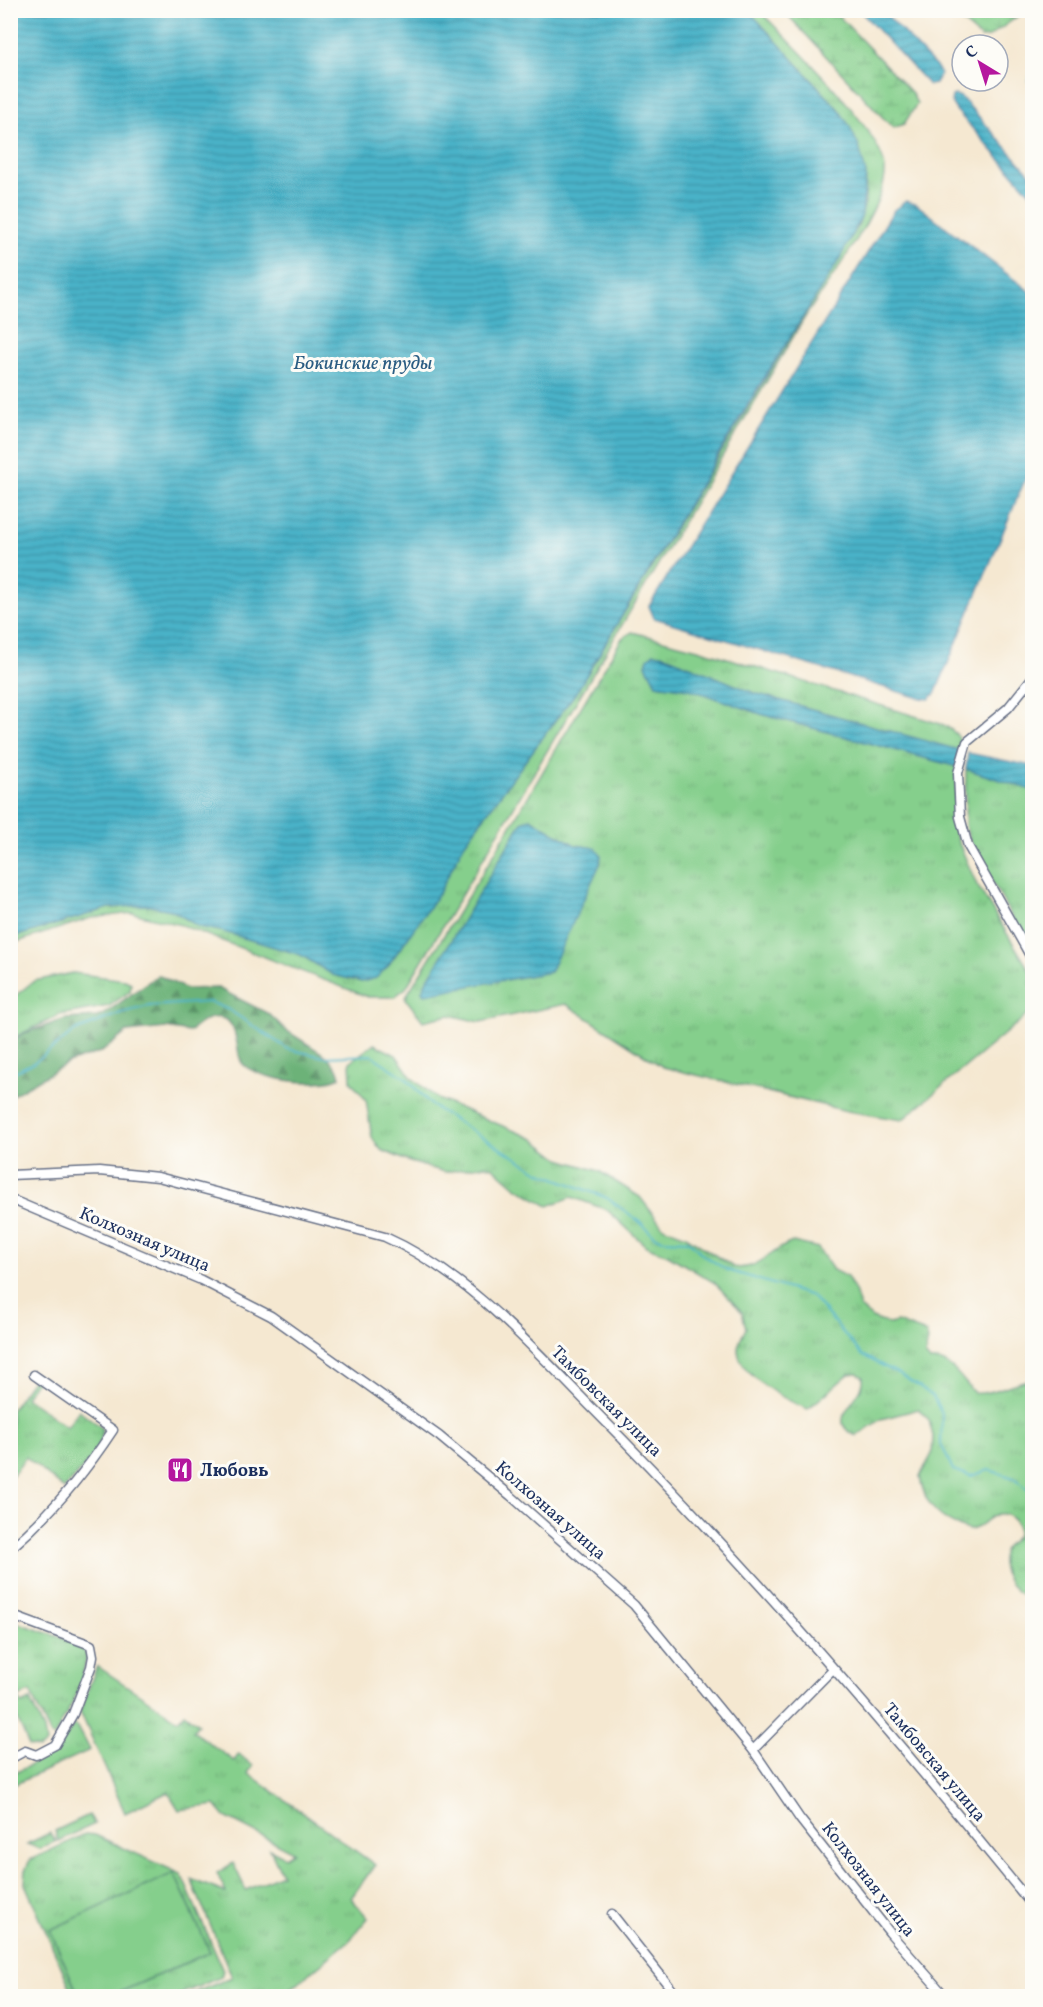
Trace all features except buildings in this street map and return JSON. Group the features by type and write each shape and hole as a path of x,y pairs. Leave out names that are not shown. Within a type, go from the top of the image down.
{"street":[{"path":"1032,678 1008,708 967,742 958,773 960,817 968,846 1032,959"},
{"name":"Тамбовская улица","path":"10,1175 99,1171 158,1176 385,1237 416,1251 459,1280 572,1388 675,1493 905,1749 1032,1905"},
{"name":"Колхозная улица","path":"10,1199 201,1280 272,1316 439,1436 511,1496 634,1605 753,1750 807,1828 890,1934 945,1996"},
{"path":"10,1549 55,1506 96,1456 113,1430 34,1375"},
{"path":"10,1615 91,1645 93,1656 73,1713 55,1745 36,1755 25,1751 10,1758"},
{"path":"753,1750 833,1669"},
{"path":"612,1914 677,1996"}],"green space":[{"path":"749,11 760,11 812,64 851,109 868,131 879,151 885,168 883,184 876,203 852,247 801,324 406,988 394,997 368,997 181,925 133,913 91,918 11,944 11,938 109,908 145,905 172,910 199,927 221,931 301,955 333,975 362,982 387,967 439,893 464,844 577,691 858,226 865,203 866,174 855,138 839,110"},
{"path":"784,11 834,11 912,93 917,104 904,124 894,128 886,121"},
{"path":"949,11 1025,11 995,33 975,33"},
{"path":"632,632 698,649 944,725 960,739 962,751 754,693 661,654 654,653 648,658 646,665 656,684 690,689 761,714 958,767 954,813 956,836 977,885 1032,974 1032,1011 902,1120 847,1111 663,1067 566,1004 480,1022 449,1015 423,1021 405,998 488,864 622,638","holes":["530,818 575,845 588,847 550,972 425,993 422,991 522,822"]},
{"path":"966,769 1032,790 1032,953 972,846 965,826"},
{"path":"73,973 125,980 131,983 130,991 109,1006 60,1015 11,1039 11,999 34,981"},
{"path":"158,975 186,989 218,988 269,1014 287,1031 328,1057 338,1070 340,1077 319,1082 304,1082 274,1078 249,1069 240,1058 232,1026 227,1020 219,1018 208,1019 189,1032 166,1028 127,1032 103,1051 68,1063 11,1096 11,1044 22,1034 65,1019 97,1017 104,1014"},
{"path":"374,1044 396,1055 412,1078 438,1099 534,1139 560,1159 599,1171 640,1197 663,1227 686,1236 733,1267 750,1266 793,1242 818,1248 833,1270 847,1277 860,1307 872,1318 889,1324 897,1322 926,1333 928,1340 925,1355 930,1361 938,1361 950,1367 974,1393 989,1392 1032,1380 1032,1593 1026,1596 1015,1589 1006,1578 1002,1564 1004,1551 1018,1533 1012,1518 999,1514 974,1529 967,1530 942,1517 927,1500 920,1476 932,1454 933,1436 929,1420 919,1409 881,1419 857,1436 847,1430 843,1423 848,1408 859,1393 863,1377 857,1373 849,1374 808,1409 777,1394 755,1378 740,1360 738,1347 746,1328 742,1312 715,1283 668,1255 646,1246 607,1210 572,1197 548,1206 516,1187 493,1167 486,1165 445,1172 410,1162 381,1150 372,1138 366,1100 351,1081 350,1062"},
{"path":"32,1380 37,1380 25,1397 67,1427 79,1410 102,1428 102,1436 95,1453 64,1489 26,1457 11,1477 11,1410"},
{"path":"10,1620 79,1644 87,1656 79,1690 54,1737 51,1736 30,1692 18,1697 21,1704 30,1700 44,1730 46,1743 39,1749 29,1746 11,1704"},
{"path":"97,1666 178,1720 184,1713 198,1724 193,1731 234,1761 239,1754 253,1766 248,1773 375,1865 351,1898 368,1918 350,1940 282,1996 187,1996 232,1977 191,1879 226,1893 217,1873 233,1863 246,1890 282,1874 270,1849 285,1857 293,1852 225,1817 215,1805 179,1810 168,1792 125,1813 80,1711"},
{"path":"74,1724 78,1727 90,1750 11,1786 11,1775 56,1752"},
{"path":"89,1815 95,1824 58,1841 55,1831"},
{"path":"50,1833 56,1841 40,1849 27,1844"},
{"path":"85,1834 95,1835 181,1874 223,1970 221,1977 176,1996 111,1996 210,1952 174,1873 50,1930 79,1996 74,1996 25,1884 26,1868 30,1860"},
{"path":"174,1873 210,1952 111,1996 79,1996 50,1930"}],"water":[{"name":"Бокинские пруды","path":"11,10 749,11 839,110 859,147 866,174 862,215 839,260 756,391 577,691 464,844 439,893 387,967 376,978 362,982 333,975 301,955 221,931 199,927 172,910 145,905 109,908 11,938"},
{"path":"860,11 883,11 938,69 940,74 935,84 929,85"},
{"path":"952,96 961,97 1032,176 1032,195 956,110 951,102"},
{"path":"906,201 917,205 1032,293 1032,463 935,694 929,699 654,618 649,606 894,210"},
{"path":"654,653 754,693 962,751 958,767 761,714 690,689 656,684 646,665 648,658"},
{"path":"968,753 1032,766 1032,790 966,769"},
{"path":"530,818 575,845 596,848 601,855 600,864 550,972 425,994 422,991 425,984 522,822"}],"waterway":[{"path":"1028,81 1032,72"},
{"path":"10,1074 35,1062 75,1031 121,1013 149,1006 210,1002 229,1010 288,1049 324,1057 371,1055 406,1078 432,1106 539,1172 607,1198 640,1222 654,1236 663,1240 689,1241 703,1255 727,1270 812,1296 862,1355 899,1374 933,1396 942,1414 941,1444 953,1470 971,1476 989,1470 1014,1478 1032,1493"}],"place":[{"name":"Любовь","path":"180,1470"}]}
